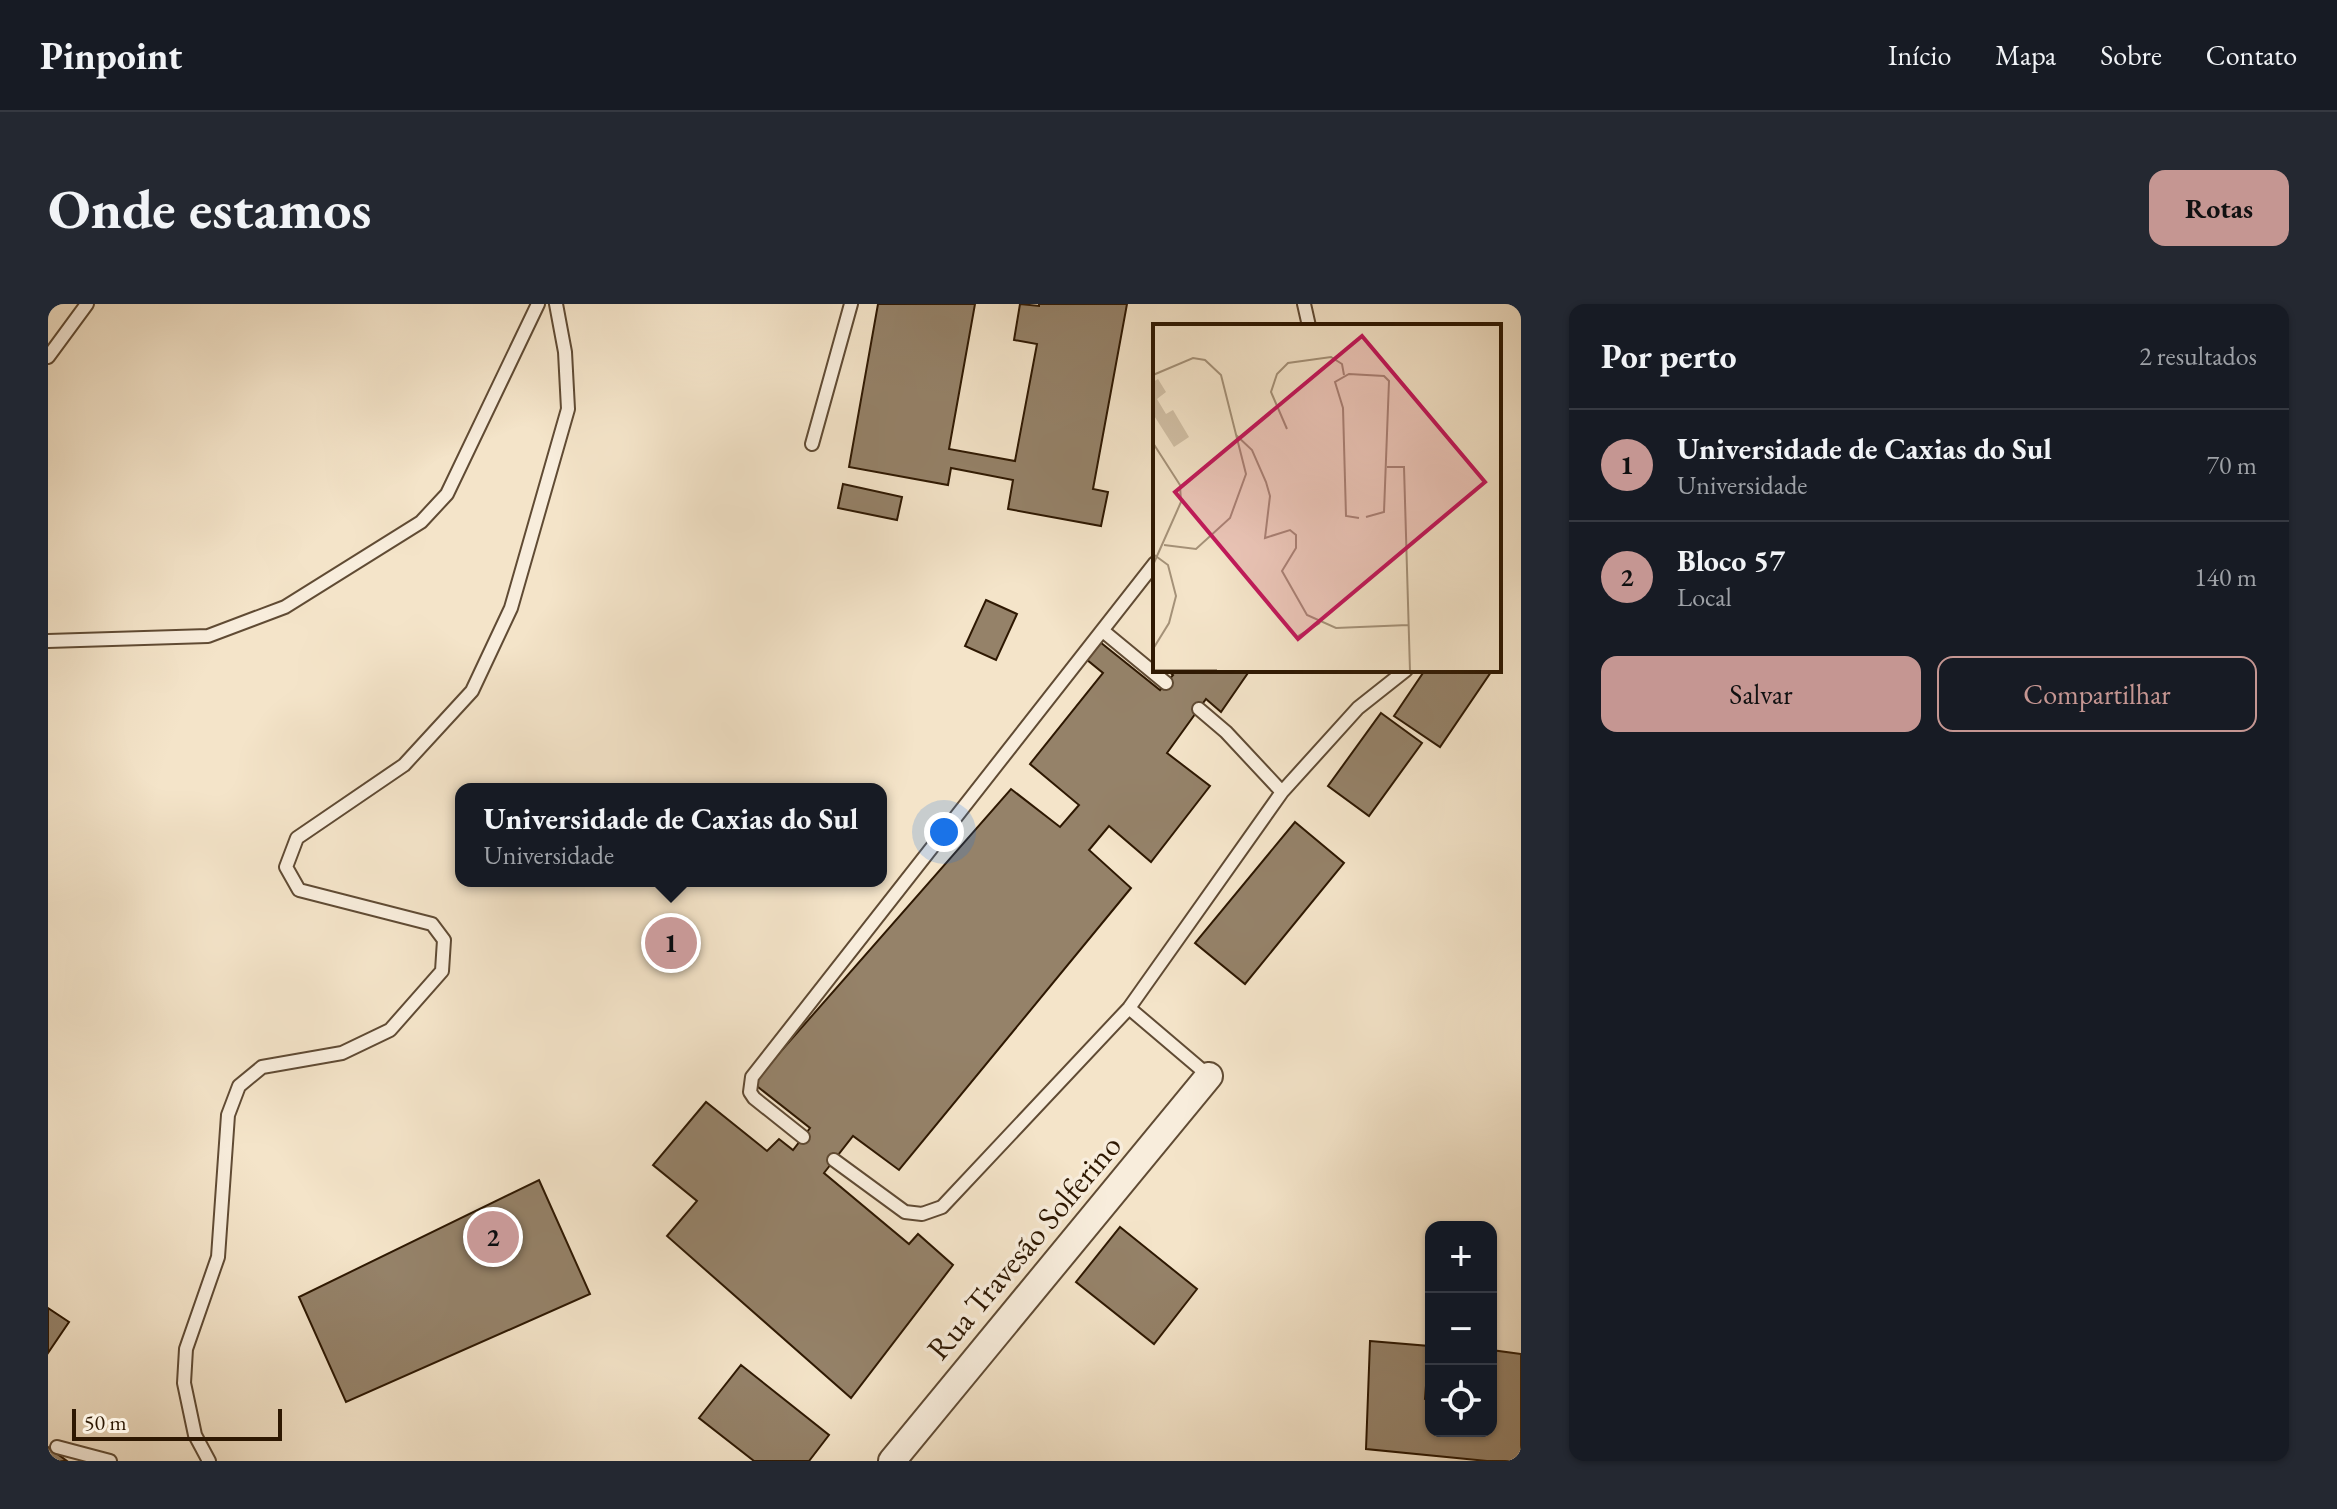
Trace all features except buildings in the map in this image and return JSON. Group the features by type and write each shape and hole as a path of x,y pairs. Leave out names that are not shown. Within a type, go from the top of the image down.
{"street":[{"name":"Rua Travesão Solferino","path":"892,1461 1209,1076"}],"lane":[{"path":"48,357 87,304"},
{"path":"48,641 208,636 285,607 421,522 447,494 538,304"},
{"path":"209,1461 195,1435 184,1383 186,1349 218,1257 228,1115 239,1086 262,1067 342,1053 390,1030 442,971 444,940 432,924 299,890 286,867 297,838 404,765 472,691 511,608 568,409 565,352 556,304"},
{"path":"812,444 851,304"},
{"path":"1304,304 1309,324"},
{"path":"803,1137 754,1098 750,1092 752,1077 1153,566"},
{"path":"1103,631 1166,683"},
{"path":"834,1160 905,1212 922,1214 942,1207 1129,1008 1282,792 1358,708 1403,672"},
{"path":"1199,709 1226,732 1282,792"},
{"path":"1129,1008 1209,1076"},
{"path":"57,1447 110,1461"}],"place":[{"name":"Universidade de Caxias do Sul","path":"671,943"},
{"name":"Bloco 57","path":"493,1237"}]}
